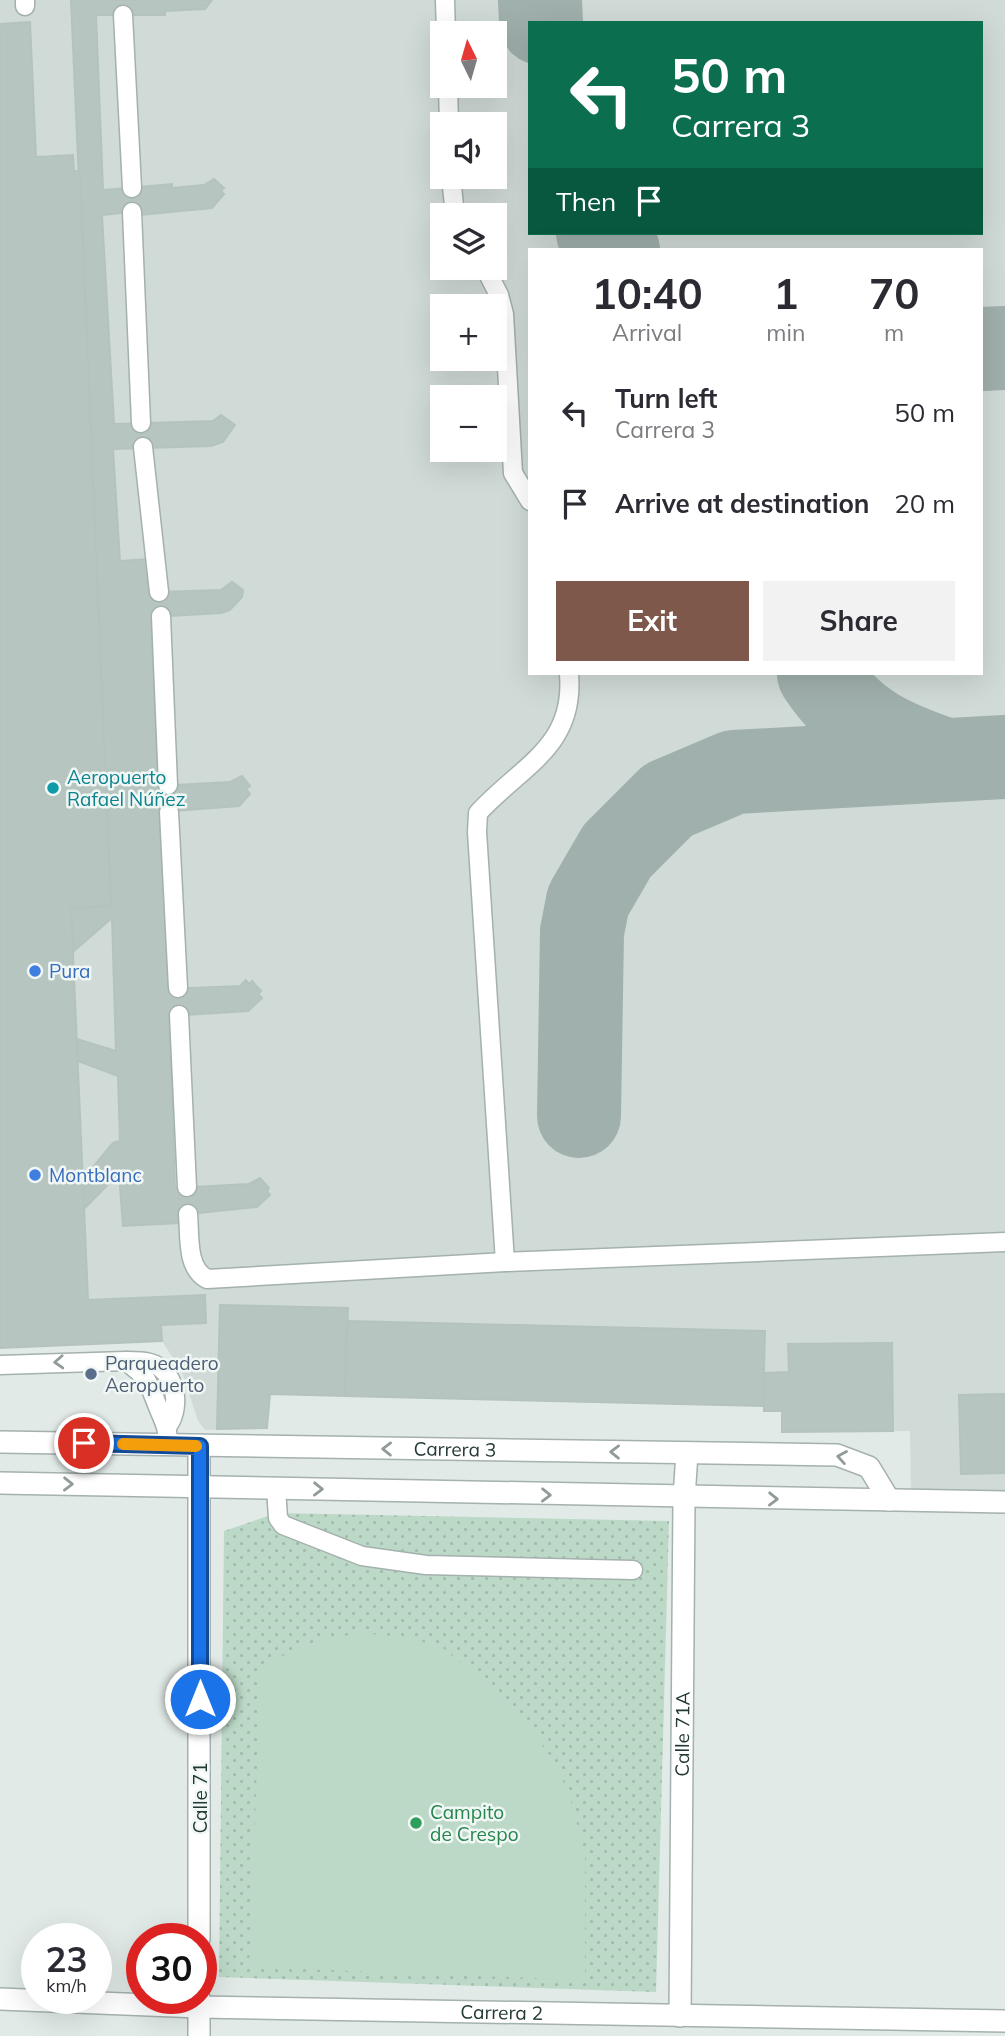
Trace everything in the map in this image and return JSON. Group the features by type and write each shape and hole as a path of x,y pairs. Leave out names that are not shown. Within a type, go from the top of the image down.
{"street":[{"name":"Carrera 3","path":"0,1442 168,1435 200,1446 837,1455 869,1466 889,1500"},
{"name":"Calle 71","path":"199,1923 200,1446"},
{"name":"Calle 71A","path":"680,2016 684,1498 687,1453"},
{"path":"0,1483 1005,1502"},
{"name":"Carrera 2","path":"0,1999 126,2002"},
{"name":"Carrera 2","path":"217,2003 680,2016 1005,2021"},
{"path":"199,2014 199,2036"}],"lane":[{"path":"445,0 446,21"},
{"path":"123,15 132,188"},
{"path":"132,212 141,422"},
{"path":"491,280 504,314 513,473 528,498"},
{"path":"143,447 159,592"},
{"path":"161,616 168,785"},
{"path":"505,1262 477,832 478,813 556,737 571,700 569,675"},
{"path":"169,812 178,988"},
{"path":"179,1015 187,1187"},
{"path":"188,1214 193,1263 198,1274 207,1279 505,1262 1005,1242"},
{"path":"0,1364 126,1361 152,1385 168,1435"},
{"path":"276,1488 278,1518 283,1525 362,1556 426,1564 633,1570"}],"shaded area":[{"path":"0,0 1005,0 1005,1494 911,1491 910,1431 782,1432 782,1412 764,1411 763,1406 270,1394 267,1428 205,1430 198,1421 182,1372 162,1341 0,1348"}],"green space":[{"path":"277,1513 669,1521 656,1992 219,1977 224,1531"},
{"name":"Campito de Crespo","path":"357,1633 404,1637 442,1647 513,1708 554,1761 569,1794 585,1853 585,1980 249,1967 261,1666 308,1644"}],"building":[{"path":"71,0 212,0 205,9 165,11 165,15 96,15 103,190 172,184 172,188 204,185 214,179 224,188 221,191 224,194 212,208 140,215 139,211 102,215 114,424 213,421 221,415 235,425 223,442 211,446 113,449 120,561 149,559 159,592 221,590 232,582 243,590 242,597 230,610 221,613 151,617 158,786 230,782 242,776 250,786 246,789 250,794 239,806 160,812 168,989 240,986 246,980 249,984 252,981 261,991 258,994 262,998 248,1011 169,1016 175,1188 249,1184 260,1178 269,1188 267,1191 270,1195 257,1207 179,1215 179,1223 123,1226 119,1173 84,1209 83,1179 113,1143 120,1141 118,1076 78,1061 77,1039 116,1051 112,918 74,951 71,908 111,906"},
{"name":"Aeropuerto Rafael Núñez","path":"30,22 36,157 73,155 74,171 80,171 111,906 71,908 88,1300 205,1295 206,1323 161,1325 162,1341 0,1348 0,24"},
{"path":"220,1305 348,1308 345,1396 270,1394 267,1428 217,1429"},
{"path":"347,1321 765,1331 763,1406 345,1396"},
{"path":"892,1343 893,1431 782,1432 782,1411 764,1411 764,1373 789,1372 788,1344"},
{"path":"1005,1394 1005,1473 961,1474 959,1395"}],"taxiway":[{"path":"540,0 541,21"},
{"path":"600,235 616,248"},
{"path":"983,349 1005,348"},
{"path":"820,675 845,706 873,729 906,746 945,760"},
{"path":"579,1116 582,932 588,901 617,851 668,800 734,772 1005,757"}],"slow traffic":[{"path":"123,1444 196,1446"}],"place":[{"name":"Aeropuerto Rafael Núñez","path":"53,788"},
{"name":"Pura","path":"35,971"},
{"name":"Montblanc","path":"35,1175"},
{"name":"Parqueadero Aeropuerto","path":"91,1374"},
{"name":"Campito de Crespo","path":"416,1823"}],"route":[{"path":"84,1443 200,1446 200,1699"}]}
